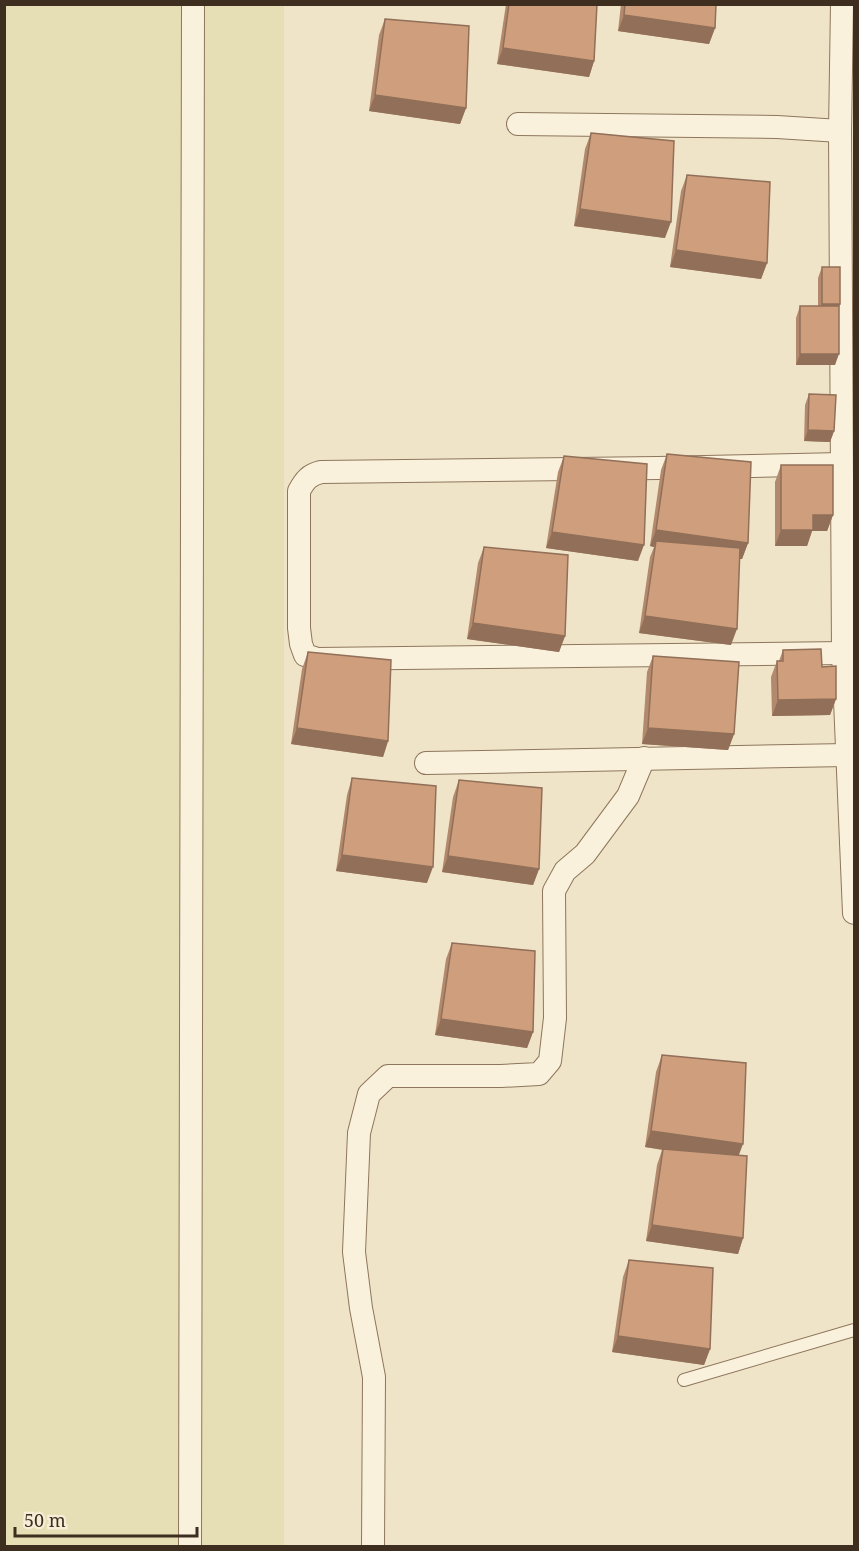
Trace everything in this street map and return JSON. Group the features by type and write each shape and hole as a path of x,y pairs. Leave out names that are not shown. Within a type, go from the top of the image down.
{"street":[{"path":"190,1546 194,4"},
{"path":"842,4 840,131 848,373 841,464 848,613 843,653 850,715 847,754 855,913"},
{"path":"518,124 765,127 840,131"},
{"path":"841,464 321,472 312,474 305,479 299,491 299,628 305,655 318,659 843,653"},
{"path":"426,763 847,754"},
{"path":"373,1546 374,1377 360,1308 354,1252 360,1133 369,1094 388,1076 539,1074 550,1062 555,1018 554,891 565,871 585,854 628,796 644,758"}],"lane":[{"path":"684,1380 855,1330"}],"shaded area":[{"path":"5,5 284,5 284,1546 5,1546"}],"building":[{"path":"509,4 597,4 594,61 503,48"},
{"path":"625,4 716,4 715,28 624,15"},
{"path":"385,19 469,26 466,108 375,95"},
{"path":"591,133 674,141 671,222 580,209"},
{"path":"687,175 770,182 767,263 676,250"},
{"path":"822,267 840,267 840,304 822,304"},
{"path":"800,306 839,306 839,354 800,354"},
{"path":"809,394 836,395 834,431 808,430"},
{"path":"667,454 751,462 748,543 656,530"},
{"path":"564,456 647,464 644,545 552,532"},
{"path":"781,465 833,465 833,515 813,515 813,530 781,530"},
{"path":"656,541 740,548 737,629 645,616"},
{"path":"484,547 568,555 565,636 473,623"},
{"path":"821,649 822,667 836,666 836,699 778,700 777,661 783,661 783,650"},
{"path":"308,652 391,660 388,741 297,728"},
{"path":"653,656 739,662 734,734 648,728"},
{"path":"352,778 436,786 433,867 342,855"},
{"path":"459,780 542,788 539,869 448,856"},
{"path":"452,943 535,951 533,1032 441,1019"},
{"path":"662,1055 746,1063 743,1144 651,1131"},
{"path":"663,1149 747,1156 743,1238 652,1225"},
{"path":"629,1260 713,1268 710,1349 618,1336"}]}
